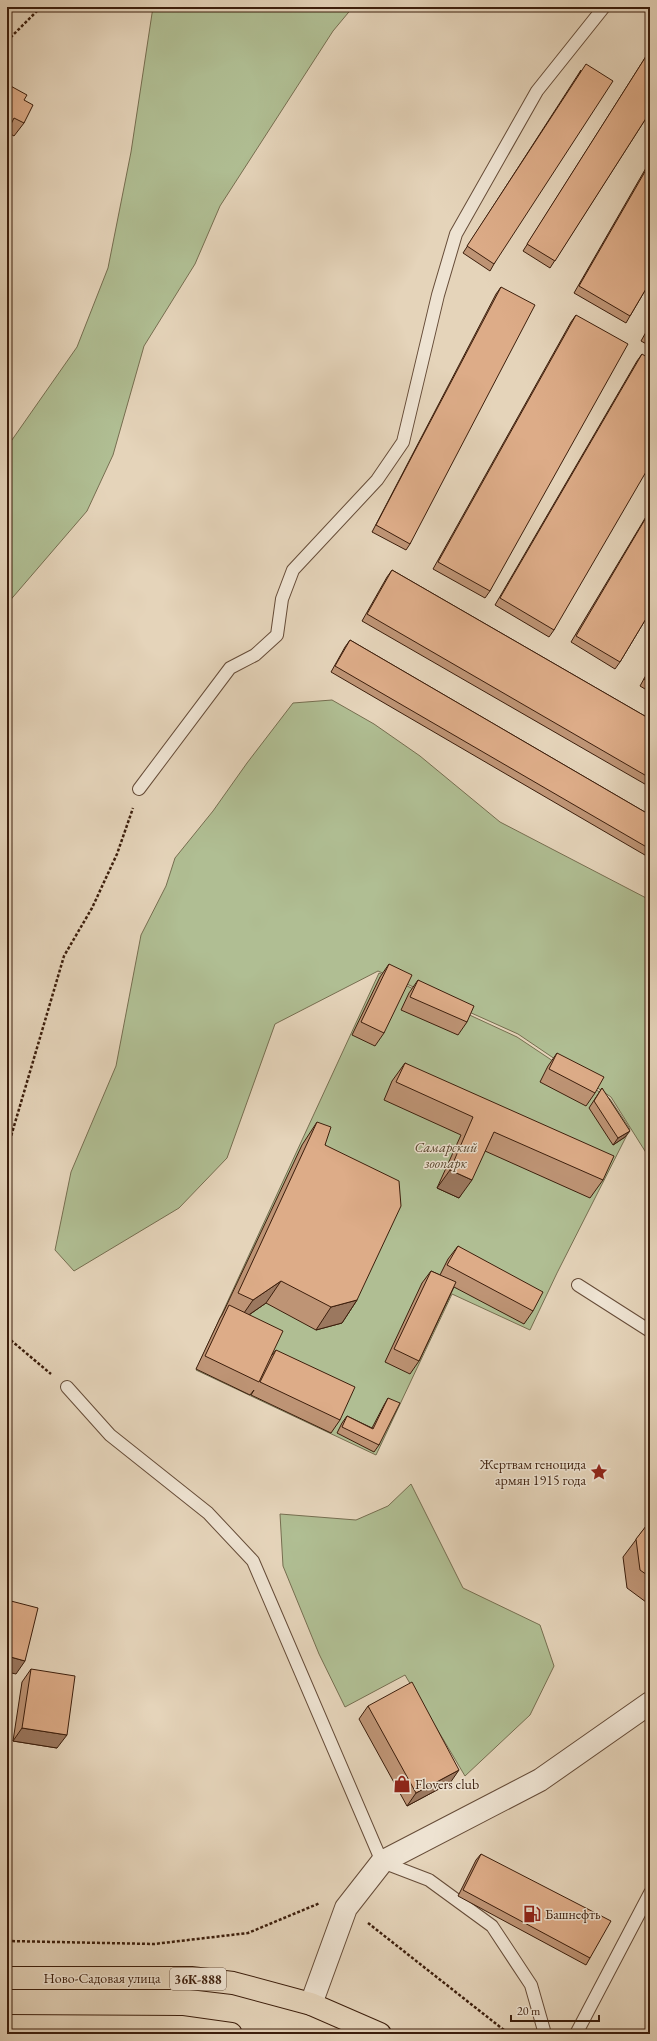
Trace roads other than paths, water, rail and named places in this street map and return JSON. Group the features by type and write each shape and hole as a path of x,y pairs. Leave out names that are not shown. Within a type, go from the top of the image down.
{"main road":[{"name":"Ново-Садовая улица","path":"7,1978 191,1978 233,1983 311,2004 380,2034"},
{"path":"7,2026 182,2027 231,2034"}],"street":[{"path":"311,2004 346,1908 382,1862 540,1780 650,1703"}],"lane":[{"path":"139,789 230,668 254,654 277,636 282,599 293,570 377,480 403,442 438,295 456,234 537,91 604,7"},
{"path":"578,1284 650,1331"},
{"path":"67,1386 110,1435 208,1513 253,1562 382,1862 429,1880 492,1926 531,1985 545,2034"},
{"path":"576,2034 650,1893"}],"place":[{"name":"Жертвам геноцида армян 1915 года","path":"599,1472"},
{"name":"Flovers club","path":"402,1784"},
{"name":"Башнефть","path":"532,1914"}],"park label":[{"name":"Самарский зоопарк","path":"446,1156"}]}
